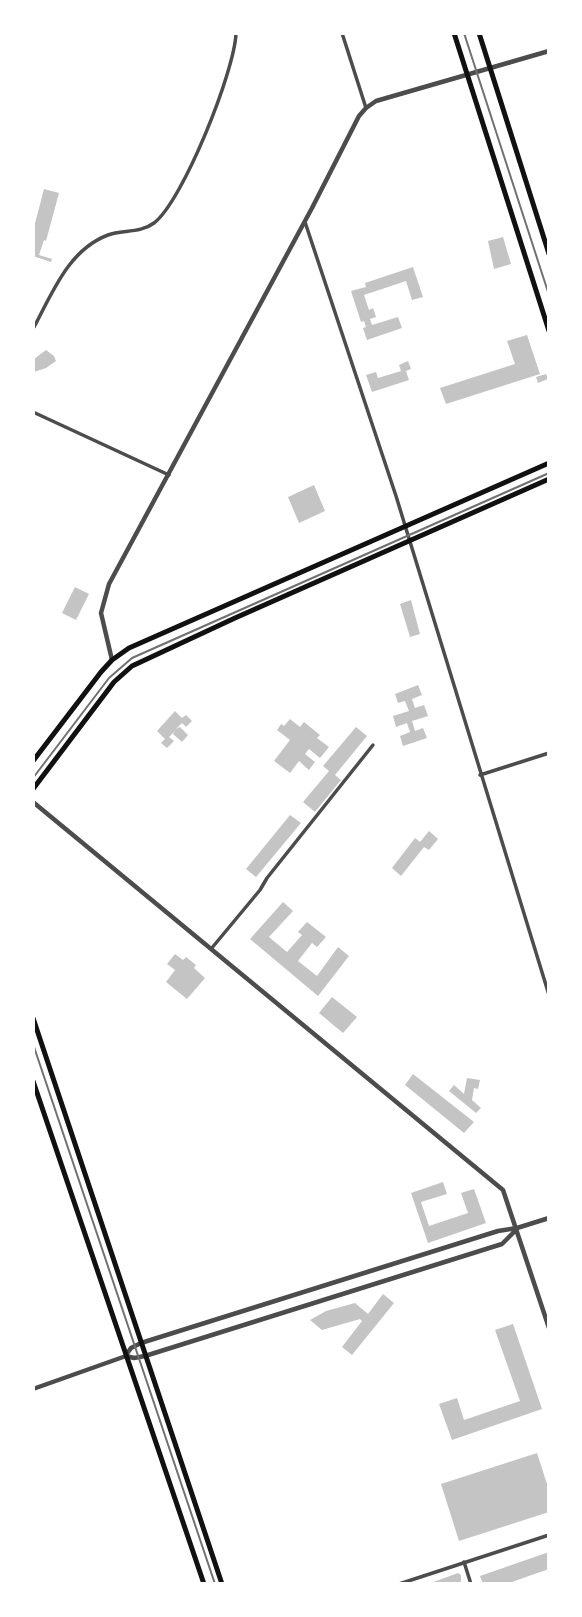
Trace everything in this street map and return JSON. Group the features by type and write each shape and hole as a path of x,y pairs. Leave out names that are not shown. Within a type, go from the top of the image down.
{"main road":[{"path":"454,33 549,331"},
{"path":"478,33 549,254"},
{"path":"33,761 112,660 140,643 549,463"},
{"path":"33,789 122,673 147,658 549,480"},
{"path":"228,604 234,618"},
{"path":"33,1018 220,1583"},
{"path":"33,1081 204,1584"}],"street":[{"path":"33,329 72,261 89,245 108,235 138,230 162,216 195,157 230,68 236,33"},
{"path":"342,33 366,108"},
{"path":"112,660 102,622 104,596 305,222 353,126 366,108 376,101 549,51"},
{"path":"305,222 376,431 480,775 546,978 549,995"},
{"path":"33,412 169,475"},
{"path":"211,949 373,745"},
{"path":"480,775 549,753"},
{"path":"33,802 496,1182 507,1197 549,1328"},
{"path":"126,1356 131,1348 141,1343 498,1231 549,1218"},
{"path":"33,1389 126,1356 145,1356 502,1244 517,1228"},
{"path":"398,1584 549,1535"},
{"path":"464,1562 471,1584"}],"building":[{"path":"44,189 59,193 46,241 44,240 39,255 52,259 51,262 33,256 33,231"},
{"path":"503,237 511,264 494,269 488,241"},
{"path":"413,267 423,297 412,300 406,281 364,295 369,310 373,308 376,317 370,319 372,325 398,317 402,328 367,340 363,328 366,327 364,321 361,322 351,291 366,287 365,283"},
{"path":"527,335 540,374 446,404 440,388 515,364 507,341"},
{"path":"46,350 56,361 34,372 34,359"},
{"path":"408,361 411,369 406,371 409,380 372,392 366,375 376,372 378,378 401,371 399,365"},
{"path":"546,374 548,379 538,383 536,377"},
{"path":"314,485 325,511 299,523 288,497"},
{"path":"75,587 89,594 76,620 62,613"},
{"path":"411,600 420,634 410,637 400,604"},
{"path":"418,685 422,695 412,699 415,708 424,705 428,716 412,721 415,731 423,728 427,738 403,746 400,736 410,732 407,723 396,727 393,716 409,711 405,701 398,703 395,694"},
{"path":"175,711 182,718 186,715 192,721 186,727 182,723 176,729 180,727 188,735 182,742 173,734 175,731 169,737 174,741 167,748 161,743 165,739 157,731"},
{"path":"290,719 300,727 304,722 320,735 317,738 329,747 320,758 309,749 305,754 315,762 309,770 299,761 290,773 274,761 290,740 277,730"},
{"path":"356,727 367,736 335,775 341,780 315,812 303,802 329,771 323,766"},
{"path":"290,815 301,823 256,877 246,869"},
{"path":"429,831 438,839 429,850 424,847 401,876 392,868 415,838 420,842"},
{"path":"283,902 293,911 269,937 287,952 302,935 298,932 307,922 326,937 317,947 312,943 298,961 317,976 338,947 349,956 318,996 250,939"},
{"path":"175,954 183,960 186,957 196,965 194,968 205,978 187,999 166,982 175,970 167,964"},
{"path":"332,997 357,1017 343,1033 319,1013"},
{"path":"413,1074 474,1122 464,1133 405,1085"},
{"path":"467,1078 480,1080 478,1089 474,1088 472,1100 481,1108 476,1113 449,1091 454,1085 464,1094"},
{"path":"443,1182 447,1194 421,1202 429,1226 468,1213 461,1193 474,1189 486,1223 428,1243 411,1193"},
{"path":"383,1294 394,1303 352,1355 342,1347 362,1321 360,1319 322,1330 310,1320 326,1311 355,1303 368,1314"},
{"path":"513,1324 542,1409 452,1440 439,1404 457,1398 464,1420 520,1401 495,1330"},
{"path":"537,1453 549,1490 549,1512 459,1541 441,1484"},
{"path":"549,1552 549,1569 506,1584 483,1584 480,1576"},
{"path":"458,1573 461,1575 461,1584 428,1584"}],"tram line":[{"path":"464,33 549,295"},
{"path":"33,778 109,678 132,658 549,473"},
{"path":"33,1044 215,1584"}]}
